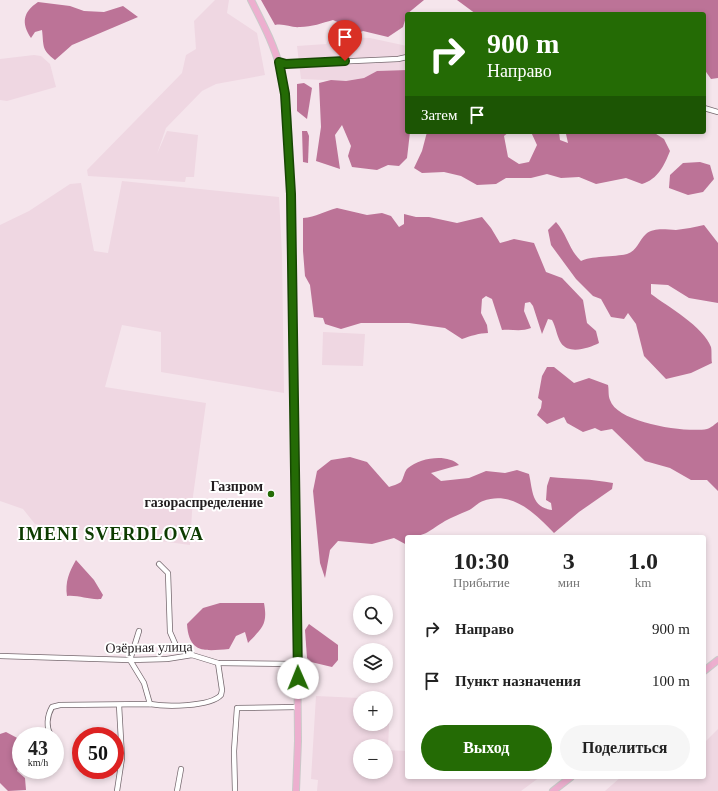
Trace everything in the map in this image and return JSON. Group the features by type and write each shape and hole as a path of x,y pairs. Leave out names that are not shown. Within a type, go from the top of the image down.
{"main road":[{"path":"251,0 269,35 279,62 286,101 291,194 298,707 298,762 296,791"},
{"path":"706,669 718,660"},
{"path":"553,791 568,779"}],"street":[{"path":"279,62 286,64 405,57"},
{"path":"706,109 718,112"},
{"path":"159,564 168,573 170,632 177,648 192,655"},
{"path":"139,631 130,660 144,683 150,704"},
{"name":"Озёрная улица","path":"0,656 130,660 167,659 192,655 218,663 297,664"},
{"path":"48,727 48,714 52,707 90,704 150,704 165,707 211,702 217,699 222,690 218,663"},
{"path":"117,791 122,758 119,705"},
{"path":"235,791 234,751 237,708 298,707"},
{"path":"177,791 181,769"}],"shaded area":[{"path":"215,0 229,0 227,13 257,33 265,75 216,84 202,91 166,128 157,154 167,131 198,135 194,177 186,177 185,182 88,176 87,170 182,73 186,55 196,49 194,21"},
{"path":"261,0 424,0 409,12 405,12 403,27 388,37 363,31 354,35 344,25 333,20 304,27 275,25"},
{"path":"457,0 718,0 718,78 711,79 706,72 706,12 473,12"},
{"path":"38,2 70,6 84,11 104,12 123,6 138,17 72,45 55,60 45,50 42,30 35,32 31,38 26,27 25,18 29,10"},
{"path":"330,36 370,38 405,46 405,70 377,71 364,78 346,81 301,79 297,46 326,44"},
{"path":"34,55 41,56 50,64 56,87 7,101 0,100 0,59"},
{"path":"405,70 405,134 410,134 407,158 399,166 388,165 377,170 352,167 348,156 351,146 342,125 335,135 340,169 316,161 321,127 319,83 331,80 346,81 364,78 377,71"},
{"path":"304,83 312,88 307,119 297,111 297,84"},
{"path":"302,131 307,131 309,136 308,163 303,162"},
{"path":"426,134 506,134 504,136 508,157 519,164 529,162 537,145 532,134 559,134 560,140 568,143 566,134 656,134 664,139 670,151 660,171 648,182 642,184 626,178 596,184 579,177 561,178 547,174 531,178 506,178 496,184 477,185 461,176 444,172 422,173 414,168 422,151"},
{"path":"700,162 710,165 714,179 703,192 688,195 669,188 670,175 683,163"},
{"path":"122,181 279,197 282,254 284,393 161,372 161,332 122,325 105,387 206,403 193,496 190,545 35,524 23,509 0,501 0,225 29,211 70,184 81,183 94,251 108,253"},
{"path":"337,208 367,215 382,213 391,216 399,227 404,224 404,214 416,217 429,217 457,223 482,217 500,243 514,239 534,243 546,272 562,278 583,300 587,323 596,331 599,343 585,348 574,350 569,349 561,343 552,320 548,319 542,334 533,306 530,302 525,303 524,311 531,328 520,330 502,330 492,299 486,296 482,299 481,313 487,325 488,333 462,339 445,328 409,323 361,323 341,329 325,324 323,318 314,317 310,285 305,276 303,218"},
{"path":"556,222 577,257 581,261 590,258 616,256 630,253 636,248 646,234 653,230 676,230 704,225 718,243 718,303 689,298 668,285 651,284 651,294 701,332 711,347 712,363 691,373 666,379 644,356 636,324 628,313 624,319 611,317 601,299 593,296 576,279 551,245 548,230"},
{"path":"323,332 365,334 363,366 322,365"},
{"path":"547,367 554,367 574,383 589,378 608,385 609,398 615,408 625,415 653,425 697,430 707,429 718,422 718,491 707,480 691,480 670,468 645,461 612,429 601,431 595,428 583,432 567,423 564,417 547,424 537,415 541,408 542,401 538,398 542,376"},
{"path":"350,457 367,462 389,487 401,482 407,469 426,459 448,459 459,465 431,473 441,481 469,478 486,471 505,473 517,470 529,474 532,492 540,506 552,510 551,503 546,500 547,486 550,477 613,483 612,489 579,512 554,533 539,518 523,506 513,501 494,498 481,502 469,510 423,534 405,535 405,544 394,538 372,544 338,541 330,550 325,578 320,563 313,491 317,471 331,460"},
{"path":"76,560 94,580 103,595 101,599 67,596 68,577"},
{"path":"220,603 264,603 265,616 263,626 248,643 245,632 236,636 229,649 206,650 195,646 188,634 187,624 203,608"},
{"path":"309,624 338,645 338,660 332,667 311,662 307,658 305,630"},
{"path":"316,696 353,698 353,731 389,731 388,739 353,739 353,779 393,779 393,750 405,751 405,779 537,779 521,791 317,791 318,780 311,779"},
{"path":"718,729 718,791 605,791 619,779 706,779 706,741"},
{"path":"6,732 12,735 12,779 25,779 26,790 8,791 0,783 0,734"}],"place":[{"name":"Газпром газораспределение","path":"271,494"}],"district":[{"name":"IMENI SVERDLOVA","path":"111,534"}],"route":[{"path":"298,678 296,630 296,512 291,194 285,94 279,62 286,64 345,61"}]}
